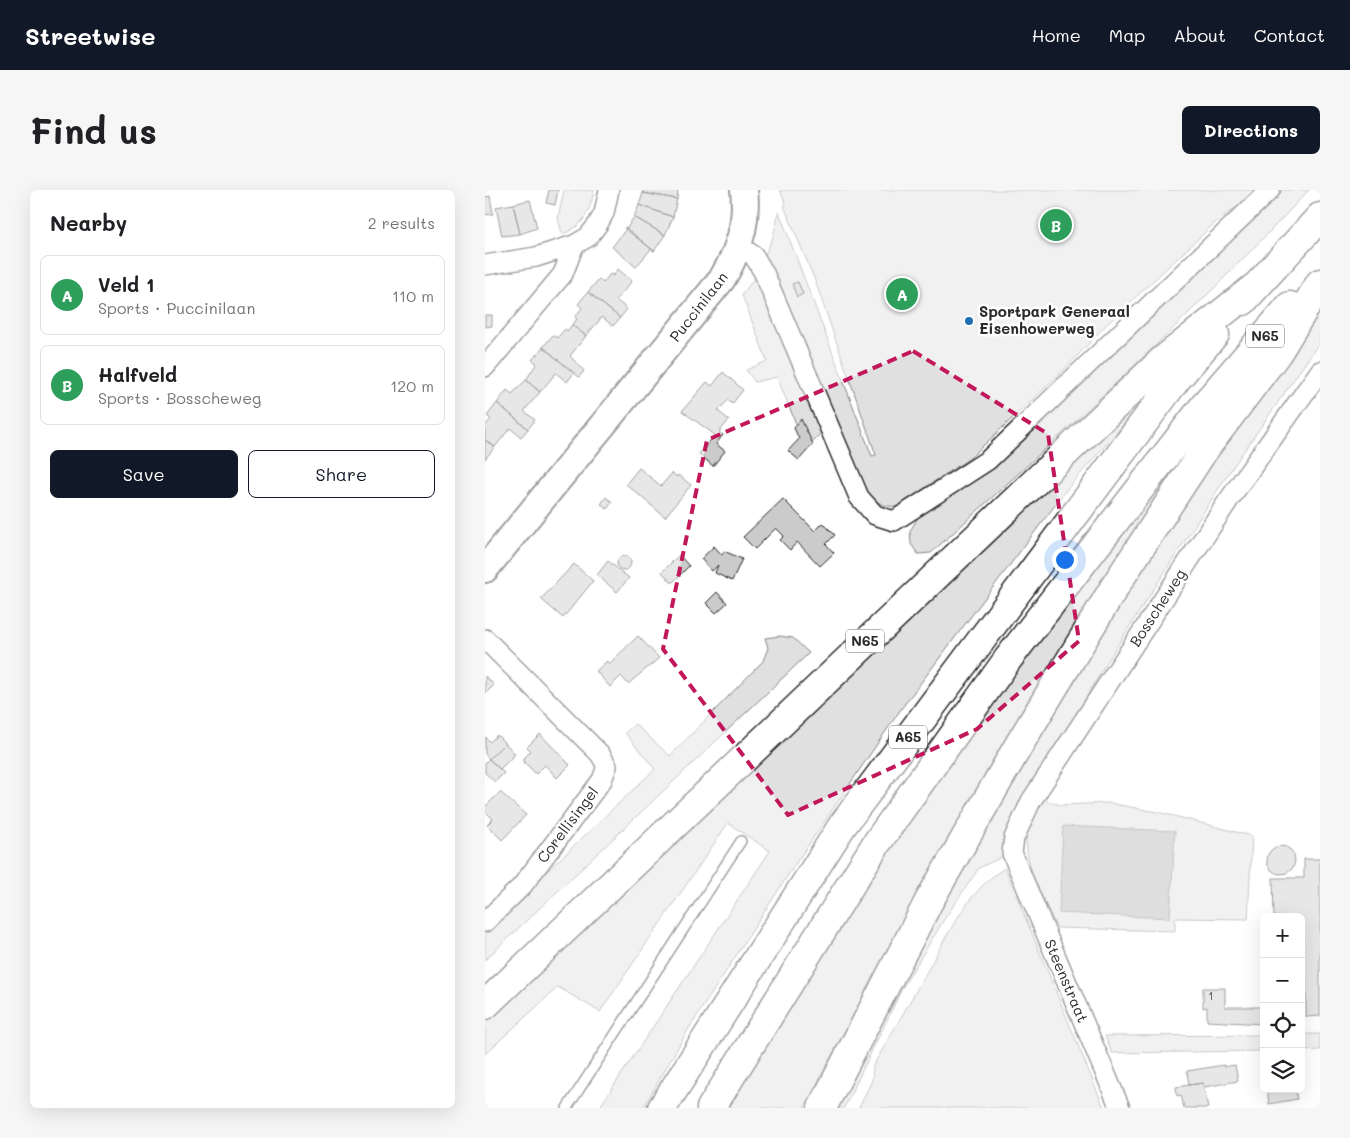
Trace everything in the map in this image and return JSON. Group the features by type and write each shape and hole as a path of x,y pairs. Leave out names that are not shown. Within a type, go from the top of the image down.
{"main road":[{"name":"N65","path":"1175,381 1255,287 1320,217"},
{"name":"N65","path":"1208,401 1320,270"},
{"name":"N65","path":"822,1108 851,1048 929,901 1025,734 1117,582 1204,450 1278,352 1320,283"},
{"name":"N65","path":"485,1005 901,607 1163,360 1255,287"},
{"name":"A65","path":"662,1108 843,826 1175,381"},
{"name":"A65","path":"711,1108 876,844 1008,660 1208,401"}],"street":[{"path":"485,265 536,257 574,245 588,237 604,213 609,190"},
{"name":"Puccinilaan","path":"485,569 688,323 722,279 739,246 744,230 744,190"},
{"path":"739,246 754,256 764,273 859,497 875,515 894,521 988,460 1270,190"},
{"path":"485,367 563,274 574,245"},
{"name":"Bosscheweg","path":"1012,853 1014,838 1031,801 1228,501 1320,371"},
{"name":"Corellisingel","path":"485,639 600,754 607,766 602,780 522,886 485,922"},
{"name":"Steenstraat","path":"1012,853 1119,1108"}],"lane":[{"path":"567,1108 741,841"}],"highlighted area":[{"path":"913,351 1048,434 1079,641 977,729 788,815 663,649 707,440"}],"shaded area":[{"path":"564,190 594,190 588,211 581,223 562,234 558,218"},
{"name":"Sportpark Generaal Eisenhowerweg","path":"780,190 1254,190 1237,207 1216,222 1106,325 1066,368 970,458 896,507 883,505 870,497 764,257 773,237 779,212 872,456 876,455 814,278 784,206 786,204"},
{"path":"1283,190 1309,190 1218,284 1076,420 931,553 918,554 911,544 910,531 920,514 1012,448"},
{"path":"755,277 821,433 806,448 777,377 755,382 746,370 767,361 742,295"},
{"path":"1320,312 1320,342 1228,474 1110,657 1029,795 1008,854 979,868 945,918 904,985 844,1108 833,1108 879,1016 1144,550"},
{"path":"1181,359 1068,488 901,709 794,866 688,1030 643,1108 599,1108 770,851 728,823 600,1012 558,987 485,1054 485,1013"},
{"path":"1185,457 990,781 915,898 804,1108 727,1108 872,871 1087,573"},
{"path":"780,636 793,638 809,653 485,960 485,930 655,769 625,733 635,724 670,756 763,661 768,648 765,638"},
{"path":"1040,798 1060,805 1109,803 1162,813 1252,836 1248,919 1175,918 1175,931 1057,928 1038,889 1029,861 1027,847 1030,819"},
{"path":"1063,826 1175,831 1170,918 1059,913"},
{"path":"1005,868 1104,1108 859,1108 872,1080 873,1066 958,917 979,889 991,877"},
{"path":"1305,1034 1320,1034 1320,1050 1305,1051"},
{"path":"1260,1035 1260,1051 1112,1053 1105,1036"}],"building":[{"path":"549,190 558,190 555,205 546,203"},
{"path":"643,190 678,190 677,199 643,193"},
{"path":"643,193 677,199 673,217 639,205"},
{"path":"490,196 493,214 485,215 485,197"},
{"path":"530,200 537,228 520,234 513,204"},
{"path":"513,204 520,234 502,236 496,207"},
{"path":"639,205 673,217 665,235 634,217"},
{"path":"634,217 665,235 654,251 625,227 627,228"},
{"path":"626,229 654,251 651,249 636,267 612,247"},
{"path":"618,269 632,281 616,300 627,309 620,318 588,292 599,279 603,283 610,274 613,276"},
{"path":"798,282 803,294 797,297 792,284"},
{"path":"588,292 620,318 613,326 602,317 586,336 572,325 582,308 578,304"},
{"path":"485,315 492,315 492,326 485,327"},
{"path":"572,325 586,336 570,356 584,371 579,377 543,347 553,335 557,338 565,329 567,331"},
{"path":"543,347 574,373 567,382 556,373 540,392 526,380 537,363 532,360"},
{"path":"723,372 743,390 732,404 728,400 718,411 729,420 719,432 723,435 716,444 725,451 713,466 699,454 715,435 682,411 707,382 712,386"},
{"path":"526,380 540,392 524,411 535,420 528,429 497,403 507,390 512,394"},
{"path":"497,403 528,429 521,437 510,428 495,447 485,440 485,426 491,419 487,416"},
{"path":"801,419 813,444 799,460 788,451 799,439 794,428"},
{"path":"485,440 495,447 485,459"},
{"path":"639,468 661,486 672,473 677,477 678,475 691,485 665,517 626,484"},
{"path":"606,497 612,502 607,509 601,504"},
{"path":"783,499 815,531 823,523 835,535 826,544 834,553 820,566 797,542 790,550 780,540 784,536 776,528 755,549 743,537"},
{"path":"714,546 722,555 724,551 742,559 732,581 715,573 718,565 712,571 701,559"},
{"path":"679,555 689,566 672,583 662,572"},
{"path":"624,556 629,558 631,563 629,568 624,570 619,568 617,563 619,558"},
{"path":"608,561 629,578 617,592 597,575"},
{"path":"574,564 593,581 563,618 541,599"},
{"path":"717,592 727,603 716,613 706,603"},
{"path":"638,636 659,658 628,684 621,676 610,687 596,671 607,661 609,664"},
{"path":"485,676 494,685 485,694"},
{"path":"540,734 570,765 557,778 545,765 536,774 522,760 531,751 527,747"},
{"path":"497,735 505,743 489,759 485,754 485,737 490,742"},
{"path":"505,743 515,754 500,769 489,759"},
{"path":"489,759 504,773 495,782 485,773 485,763"},
{"path":"500,792 526,815 502,840 487,825 493,819 485,811 485,807"},
{"path":"1281,846 1291,850 1295,860 1291,870 1281,874 1271,870 1267,860 1271,850"},
{"path":"1304,859 1320,859 1320,1016 1306,1017 1305,913 1274,913 1273,878 1304,878"},
{"path":"1203,988 1225,988 1225,1007 1260,1007 1260,1024 1207,1021 1207,1007 1203,1008"},
{"path":"1224,1065 1224,1067 1235,1065 1238,1081 1204,1087 1203,1083 1189,1085 1187,1071"},
{"path":"1203,1083 1208,1108 1184,1108 1181,1095 1177,1096 1176,1087"},
{"path":"1268,1093 1296,1093 1297,1099 1269,1104"}],"place":[{"name":"Halfveld","path":"1056,225"},
{"name":"Veld 1","path":"902,294"},
{"name":"Sportpark Generaal Eisenhowerweg","path":"969,321"}]}
